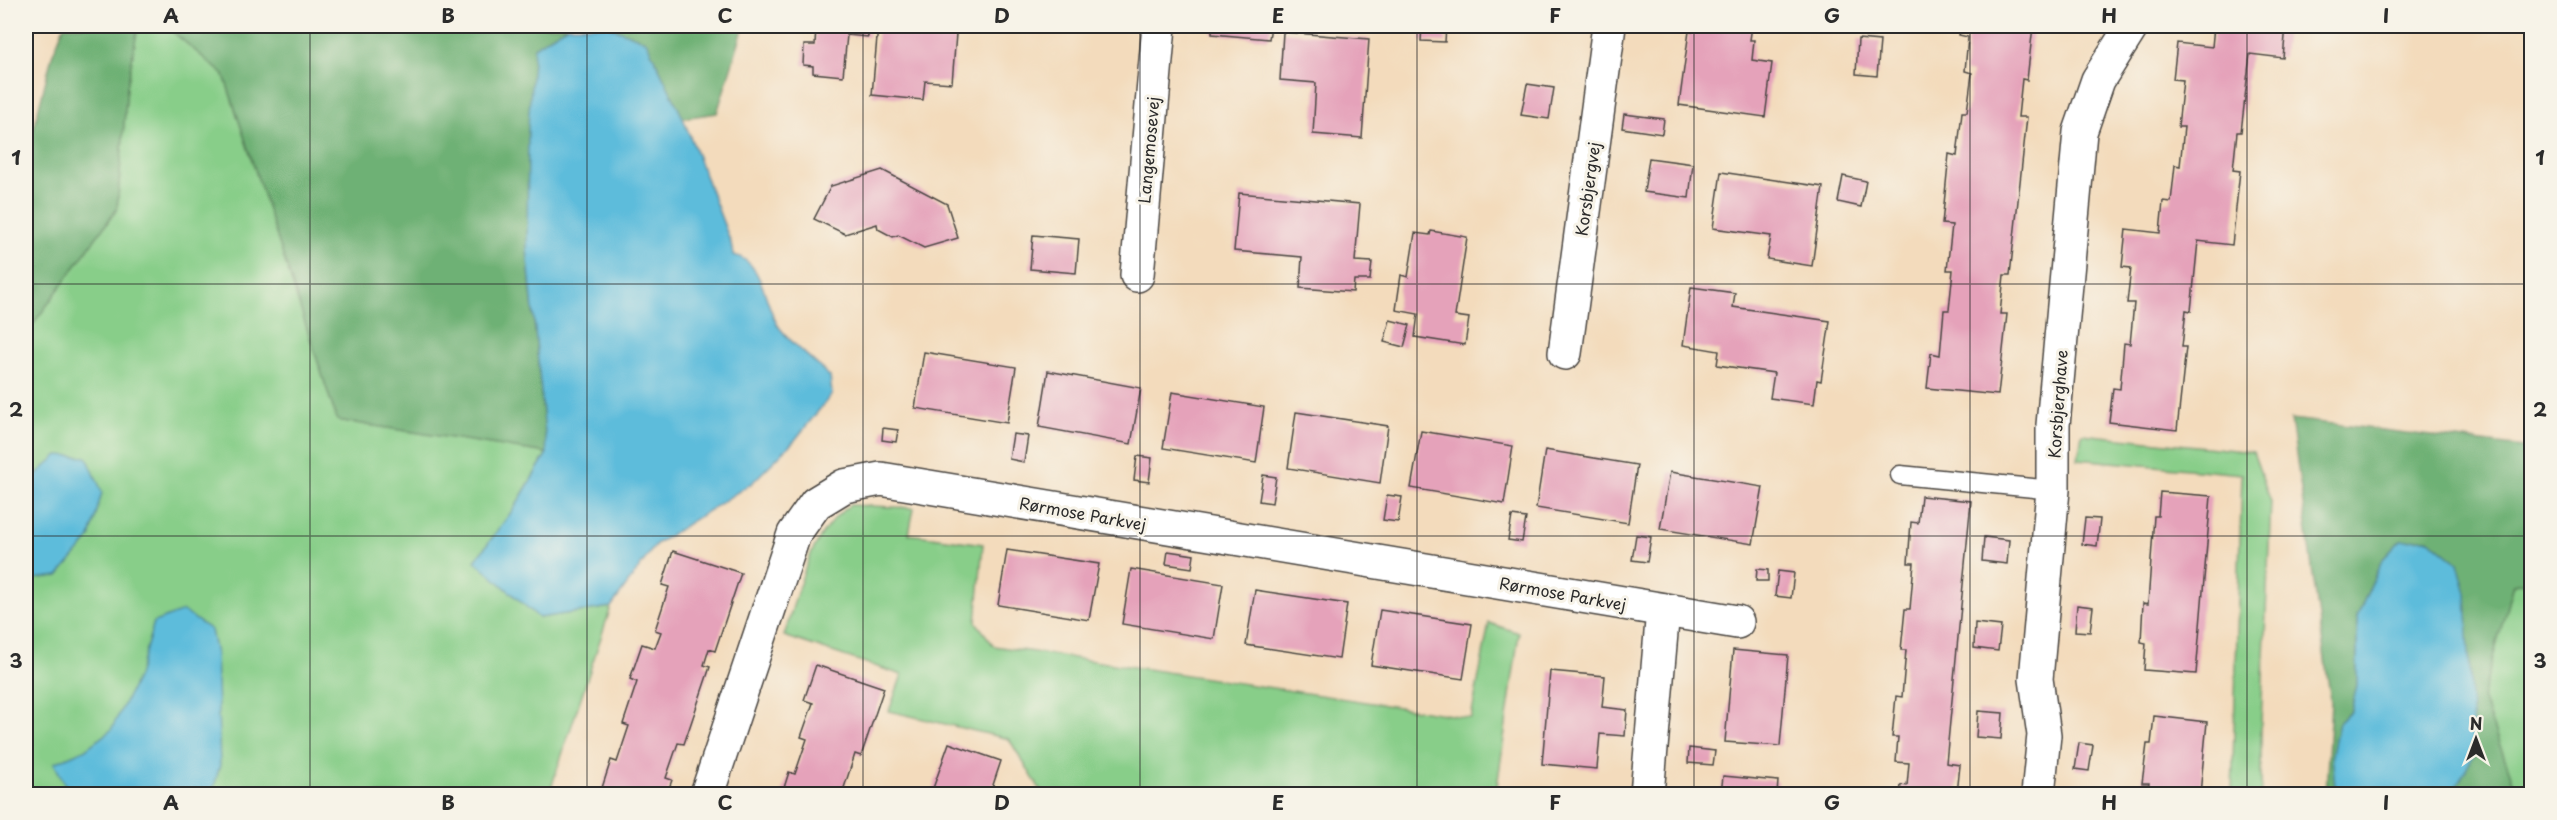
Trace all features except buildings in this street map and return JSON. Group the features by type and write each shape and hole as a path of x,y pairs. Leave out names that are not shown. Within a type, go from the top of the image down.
{"street":[{"name":"Langemosevej","path":"1137,275 1159,26"},
{"name":"Korsbjergvej","path":"1565,353 1609,26"},
{"name":"Korsbjerghave","path":"2038,795 2044,735 2036,680 2053,490 2054,425 2080,132 2098,80 2132,26"},
{"name":"Rørmose Parkvej","path":"707,795 794,534 816,503 844,486 881,479 1737,622"},
{"path":"1647,795 1663,610"}],"lane":[{"path":"1900,476 2053,490"}],"green space":[{"path":"64,26 138,26 127,87 117,209 26,334 26,158 52,56"},
{"path":"138,26 166,26 224,75 337,420 547,453 515,507 539,618 611,607 549,794 26,794 26,334 117,209 127,87"},
{"path":"166,26 568,26 534,47 527,249 547,453 337,420 224,75"},
{"path":"608,26 744,26 717,113 683,118 646,41"},
{"path":"2291,419 2531,448 2531,581 2513,584 2482,698 2518,794 2443,794 2454,791 2458,563 2429,539 2401,540 2382,560 2357,617 2357,685 2351,711 2339,723 2351,793 2360,794 2326,794 2331,702"},
{"path":"2082,434 2253,452 2271,502 2261,722 2261,794 2232,794 2242,474 2078,459"},
{"path":"850,505 914,508 909,534 983,544 976,622 994,646 1471,718 1489,623 1519,633 1496,794 1055,794 1041,791 1009,739 889,711 902,675 784,636 814,547 835,518"},
{"path":"2531,581 2531,794 2518,794 2482,698 2513,584"}],"water":[{"path":"568,26 608,26 646,41 683,118 731,243 733,255 751,265 779,327 830,377 832,394 795,440 752,483 656,544 611,607 539,618 475,561 515,507 547,453 527,249 528,126 534,47"},
{"path":"58,455 87,457 102,492 90,538 58,576 26,580 26,493 31,479"},
{"path":"2429,539 2458,563 2466,593 2474,755 2454,791 2443,794 2360,794 2335,786 2332,754 2339,723 2351,711 2357,685 2357,617 2382,560 2401,540"},
{"path":"183,611 211,630 216,654 220,765 212,794 70,794 54,763 84,750 111,730 138,676 154,622"}]}
